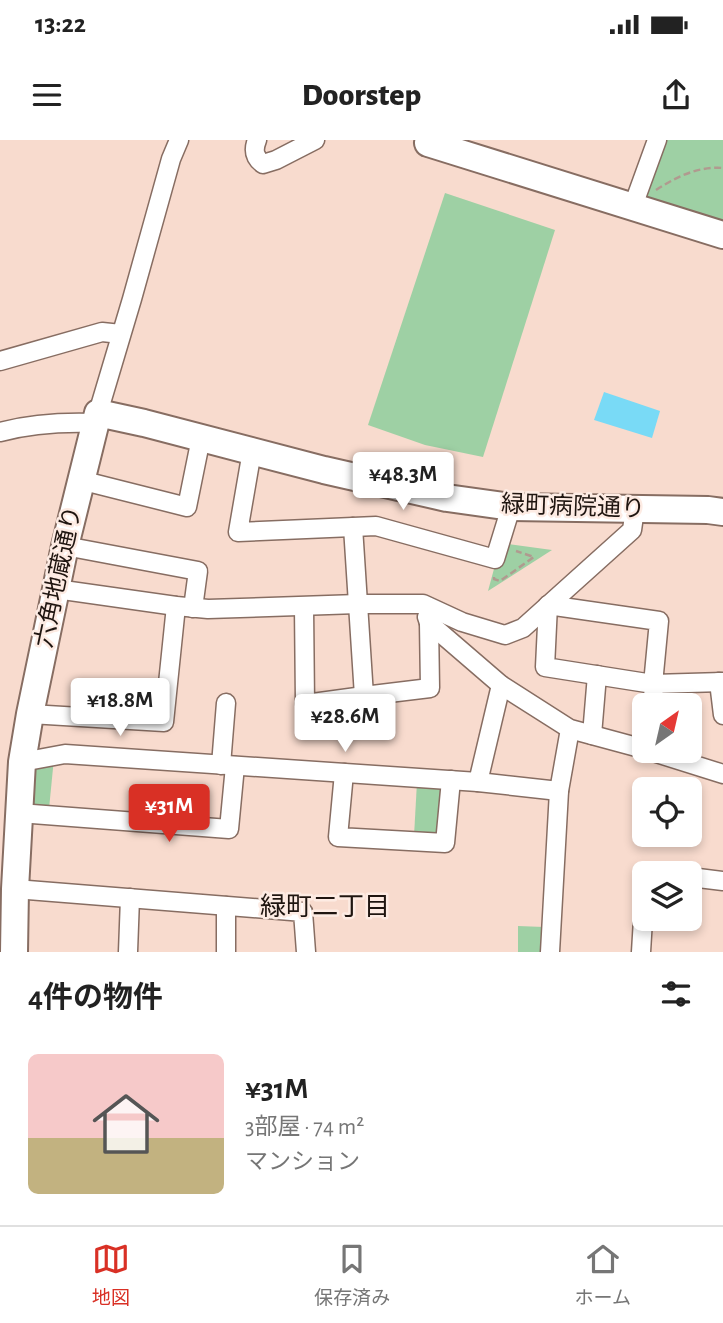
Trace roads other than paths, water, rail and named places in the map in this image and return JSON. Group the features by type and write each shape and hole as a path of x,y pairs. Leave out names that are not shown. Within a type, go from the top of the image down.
{"street":[{"path":"0,432 14,428 78,423 96,418 171,159 179,140"},
{"path":"257,140 254,149 257,159 263,164 315,140"},
{"path":"633,206 657,140"},
{"path":"428,143 723,235"},
{"path":"0,360 102,332 121,334"},
{"name":"緑町病院通り","path":"96,418 144,423 324,470 447,498 511,507 723,512"},
{"name":"六角地蔵通り","path":"14,952 7,918 15,890 22,762 65,546 96,418"},
{"path":"80,480 187,507 201,438"},
{"path":"252,451 238,532 376,526 495,559 511,507"},
{"path":"56,589 208,609 423,604 462,622 505,635 523,628 632,530 635,509"},
{"path":"353,527 364,696"},
{"path":"30,714 164,722 185,607 198,571 65,546"},
{"path":"304,607 305,704 430,688 429,623 423,604"},
{"path":"548,605 544,667 653,684 721,682 723,715"},
{"path":"548,605 659,621 653,693"},
{"path":"429,623 501,685 570,729 632,746"},
{"path":"592,735 597,675"},
{"path":"478,782 501,685"},
{"path":"19,813 229,829 226,703"},
{"path":"550,952 559,791 570,729"},
{"path":"22,762 65,754 478,782 559,791"},
{"path":"688,763 723,774"},
{"path":"344,773 338,837 351,838 445,843 451,780"},
{"path":"702,878 723,881"},
{"path":"15,890 303,912 306,952"},
{"path":"128,952 130,898"},
{"path":"226,906 226,952"},
{"path":"640,952 642,931"}],"water":[{"path":"604,392 660,411 652,438 594,420"}],"district":[{"name":"緑町二丁目","path":"325,907"}]}
